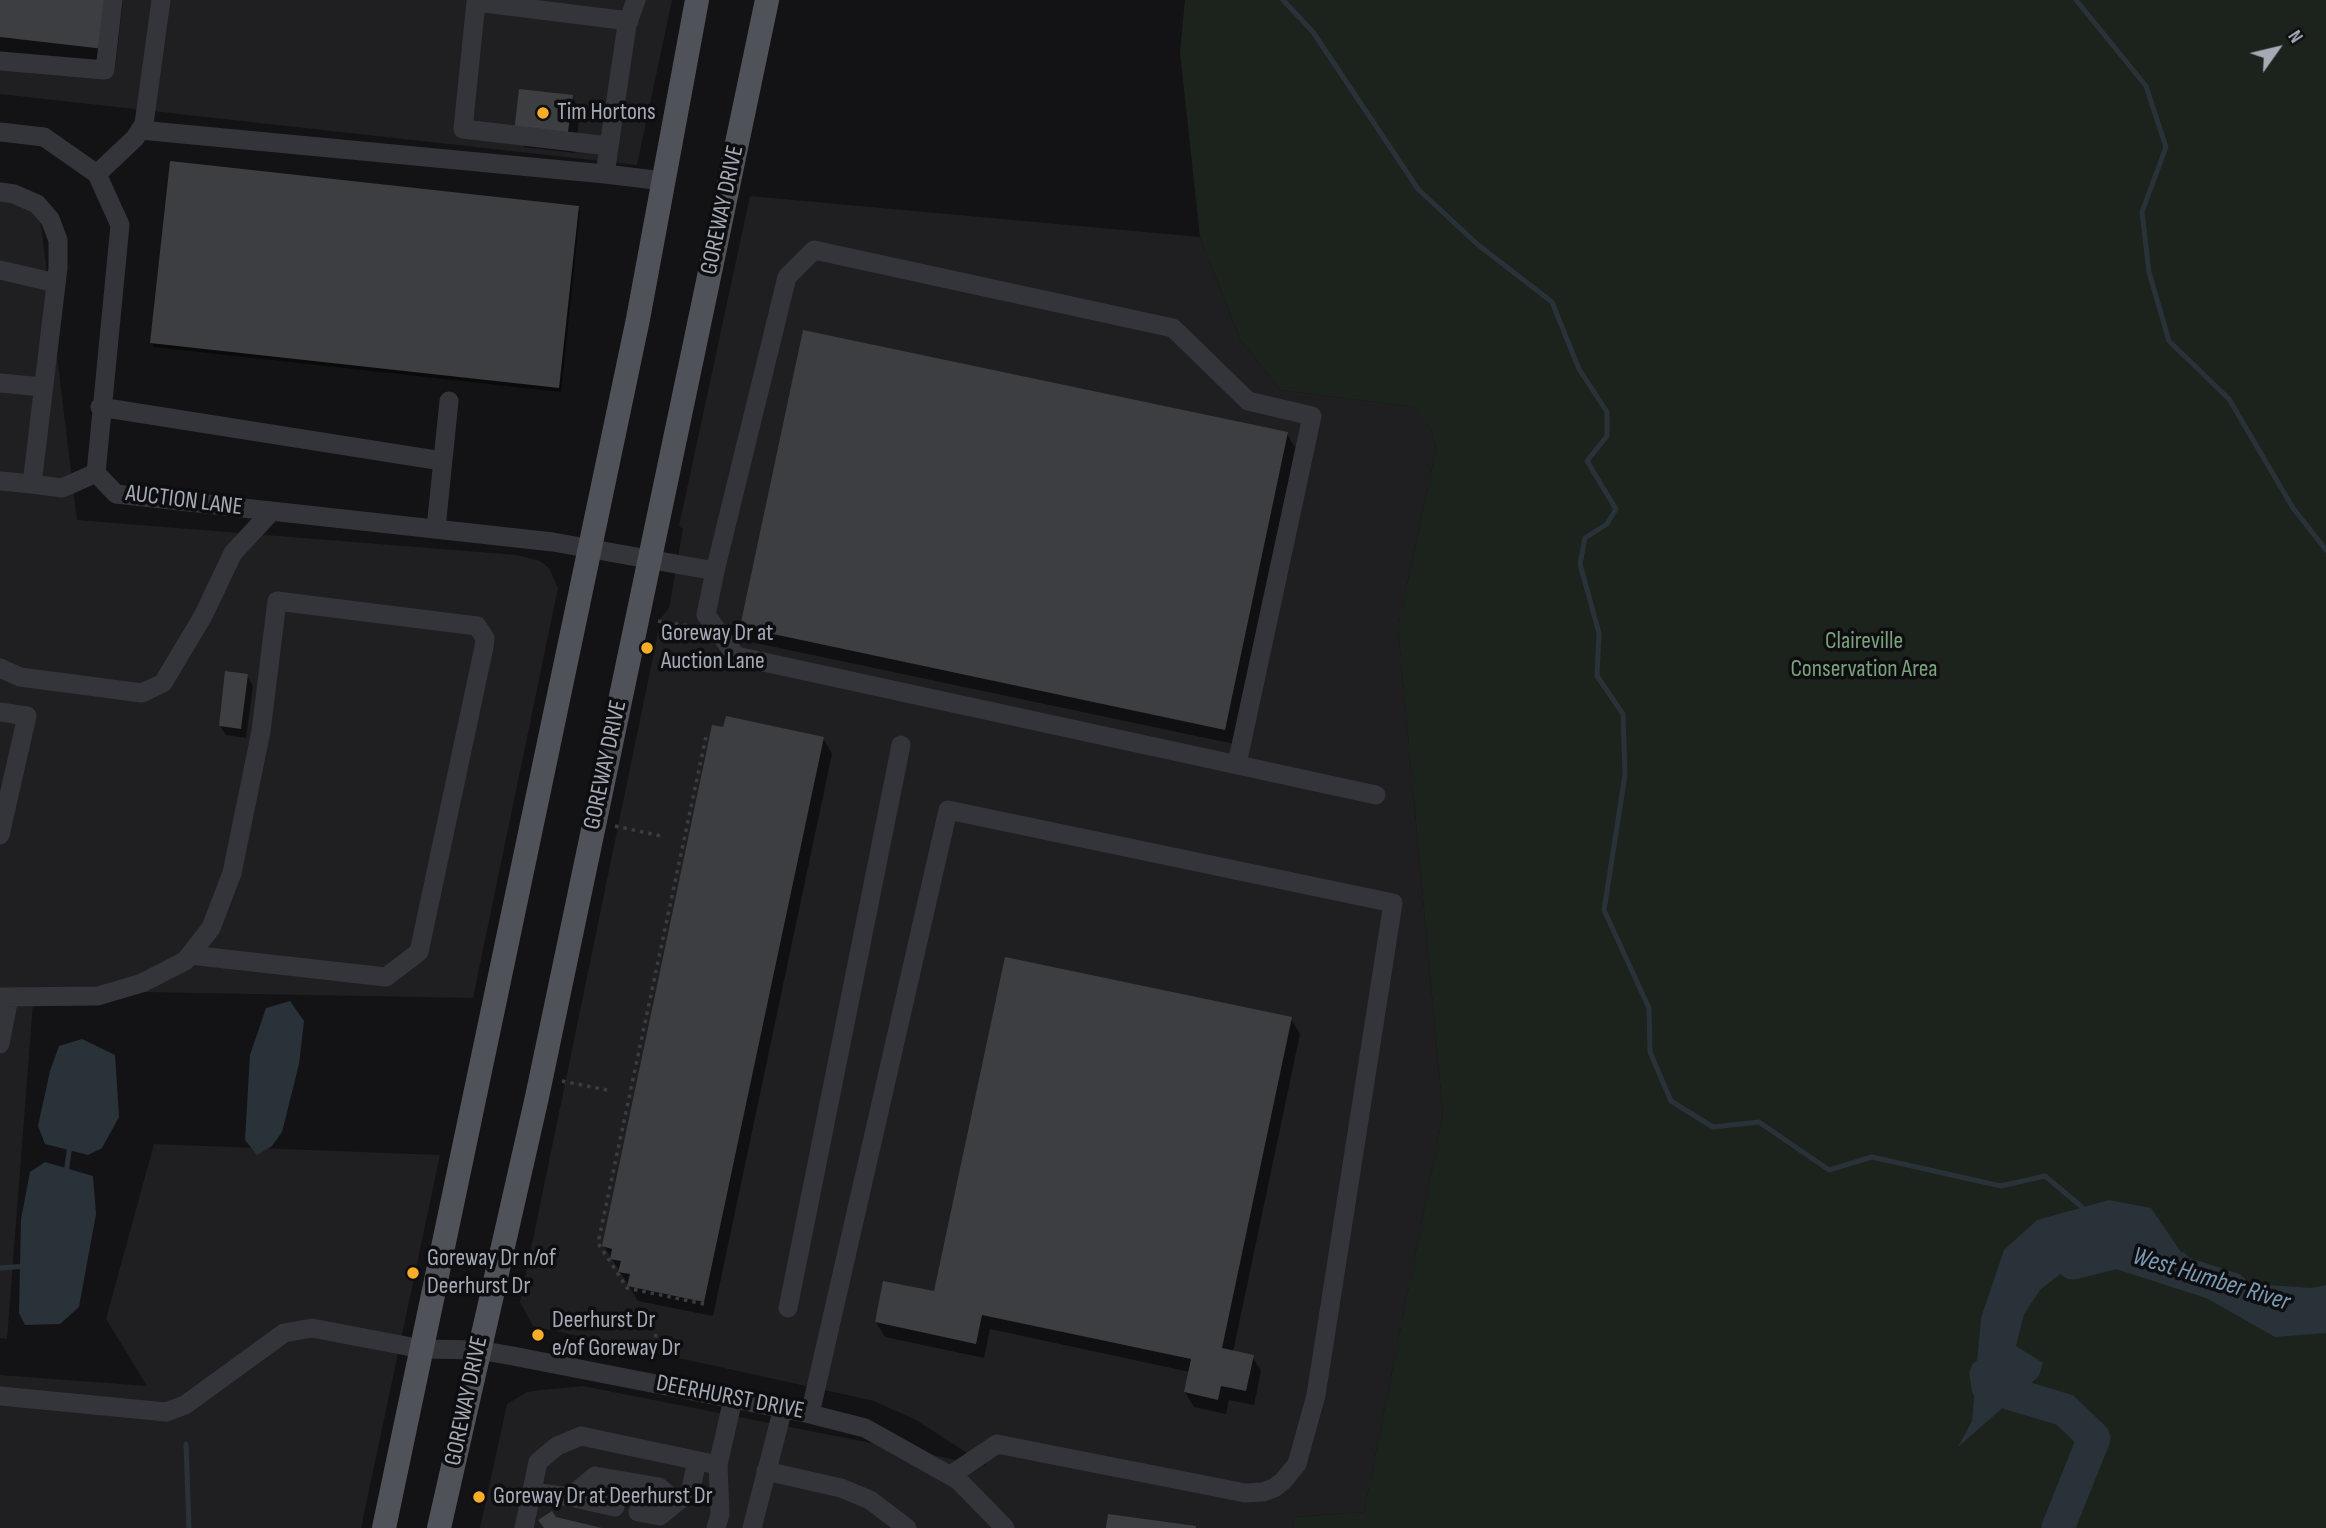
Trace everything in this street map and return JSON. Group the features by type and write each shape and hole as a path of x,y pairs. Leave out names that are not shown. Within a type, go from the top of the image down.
{"main road":[{"path":"384,1528 590,548 697,0"},
{"name":"GOREWAY DRIVE","path":"439,1528 537,1097 767,0"}],"street":[{"path":"0,61 105,70 113,0"},
{"path":"0,132 44,137 97,174 140,130 147,108 160,0"},
{"path":"606,174 629,21 636,0"},
{"path":"609,146 463,129 476,2 629,21"},
{"path":"140,130 663,181"},
{"name":"AUCTION LANE","path":"97,174 120,225 100,407 96,473 116,494 436,528 590,548 715,571"},
{"path":"0,192 15,194 37,204 50,219 58,240 56,283 32,484"},
{"path":"1237,764 1312,416 1248,401 1173,328 814,250 787,277 706,615 736,656 1376,795"},
{"path":"0,270 56,283"},
{"path":"0,383 43,387"},
{"path":"436,528 449,401"},
{"path":"100,407 442,461"},
{"path":"0,481 62,488 96,473"},
{"path":"0,668 20,677 142,692 163,683 202,616 233,553 272,510"},
{"path":"0,1044 5,997 98,996 142,982 172,969 190,955 211,928 232,873 261,731 277,601 477,626 485,638 484,648 419,952 386,977 190,955"},
{"path":"0,712 27,716 0,835"},
{"path":"788,1308 901,745"},
{"path":"810,1414 833,1302 948,810 1393,903 1316,1395 1297,1464 1283,1481 1263,1492 1227,1490 997,1444 951,1475"},
{"name":"DEERHURST DRIVE","path":"0,1396 166,1412 185,1405 278,1337 298,1329 312,1328 422,1349 478,1350 783,1408 866,1428 951,1475 1005,1528"},
{"path":"716,1528 720,1514 718,1465 733,1399"},
{"path":"752,1528 783,1408"},
{"path":"524,1528 538,1462 557,1446 581,1436 718,1465"},
{"path":"638,1512 660,1516 690,1493 698,1461"},
{"path":"766,1471 841,1488 870,1500 907,1528"},
{"path":"570,1497 595,1476 659,1487 677,1502"},
{"path":"532,1492 615,1507"}],"path":[{"path":"659,621 692,627"},
{"path":"704,1304 626,1288 598,1243 707,732"},
{"path":"615,826 661,836"},
{"path":"562,1081 607,1090"},
{"path":"652,1354 656,1334"}],"shaded area":[{"path":"0,0 672,0 637,165 0,94"},
{"path":"0,194 38,200 77,520 517,555 540,561 549,568 558,588 473,998 34,990 7,1339 0,1338"},
{"path":"750,196 1200,237 1240,339 1280,390 1416,407 1432,432 1436,449 1398,627 1443,1115 1364,1512 1293,1517 1294,1528 480,1528 507,1404 527,1392 541,1390 583,1386 987,1466 916,1420 874,1401 533,1326 520,1302 661,618 669,608 683,529 679,526"},
{"path":"154,1144 440,1155 361,1528 0,1528 0,1375 147,1386 106,1319"}],"green space":[{"name":"Claireville Conservation Area","path":"1185,0 2326,0 2326,1528 1294,1528 1293,1517 1364,1512 1443,1115 1398,627 1436,449 1432,432 1415,407 1280,390 1240,339 1200,237 1180,53"}],"water":[{"path":"290,1001 304,1021 299,1064 282,1132 272,1146 257,1155 245,1140 250,1055 266,1008"},
{"path":"82,1039 115,1055 119,1117 102,1148 88,1155 45,1144 38,1126 50,1071 59,1046"},
{"path":"45,1162 93,1176 96,1214 79,1307 60,1324 25,1325 19,1313 21,1219 30,1172"},
{"path":"2109,1200 2151,1208 2183,1255 2122,1251 2069,1267 2040,1290 2024,1314 2016,1346 2043,1363 2039,1376 1958,1447 1972,1421 1981,1318 2004,1250 2037,1220"},
{"path":"2192,1264 2238,1283 2311,1288 2326,1285 2326,1333 2275,1337 2208,1299 2187,1275"}],"building":[{"path":"0,0 109,0 104,49 0,37"},
{"name":"Tim Hortons","path":"519,89 573,95 567,139 514,132"},
{"path":"170,161 579,206 559,388 150,343"},
{"path":"803,330 1288,432 1225,730 740,627"},
{"path":"225,671 248,674 241,729 219,726"},
{"path":"726,716 824,737 704,1302 627,1286 630,1274 618,1272 621,1261 610,1259 612,1249 602,1246 712,725 723,727"},
{"path":"1005,957 1292,1017 1222,1348 1254,1355 1246,1391 1221,1386 1218,1400 1184,1392 1191,1359 982,1315 976,1344 875,1322 883,1281 934,1291"},
{"path":"552,1511 556,1517 602,1528 544,1528 538,1520"},
{"path":"1108,1514 1196,1526 1196,1528 1106,1528"}],"waterway":[{"path":"1283,0 1313,32 1418,189 1477,244 1552,302 1579,369 1607,412 1607,436 1587,461 1616,509 1607,524 1585,538 1580,564 1599,633 1597,676 1623,714 1625,775 1604,910 1649,1008 1650,1052 1671,1101 1713,1127 1759,1122 1829,1170 1872,1157 2001,1186 2045,1176 2082,1207"},
{"path":"2076,0 2146,86 2166,147 2142,212 2149,272 2169,341 2229,399 2293,508 2326,550"},
{"path":"66,1173 70,1145"},
{"name":"West Humber River","path":"2073,1263 2117,1252 2232,1289"},
{"path":"2183,1255 2192,1264"},
{"path":"0,1268 27,1266"},
{"name":"West Humber River","path":"1986,1374 1988,1387 2065,1410 2094,1438 2058,1528"},
{"path":"186,1444 189,1528"}],"place":[{"name":"Tim Hortons","path":"543,113"},
{"name":"Goreway Dr at Auction Lane","path":"647,648"},
{"name":"Goreway Dr n/of Deerhurst Dr","path":"413,1273"},
{"name":"Deerhurst Dr e/of Goreway Dr","path":"538,1335"},
{"name":"Goreway Dr at Deerhurst Dr","path":"479,1497"}]}
